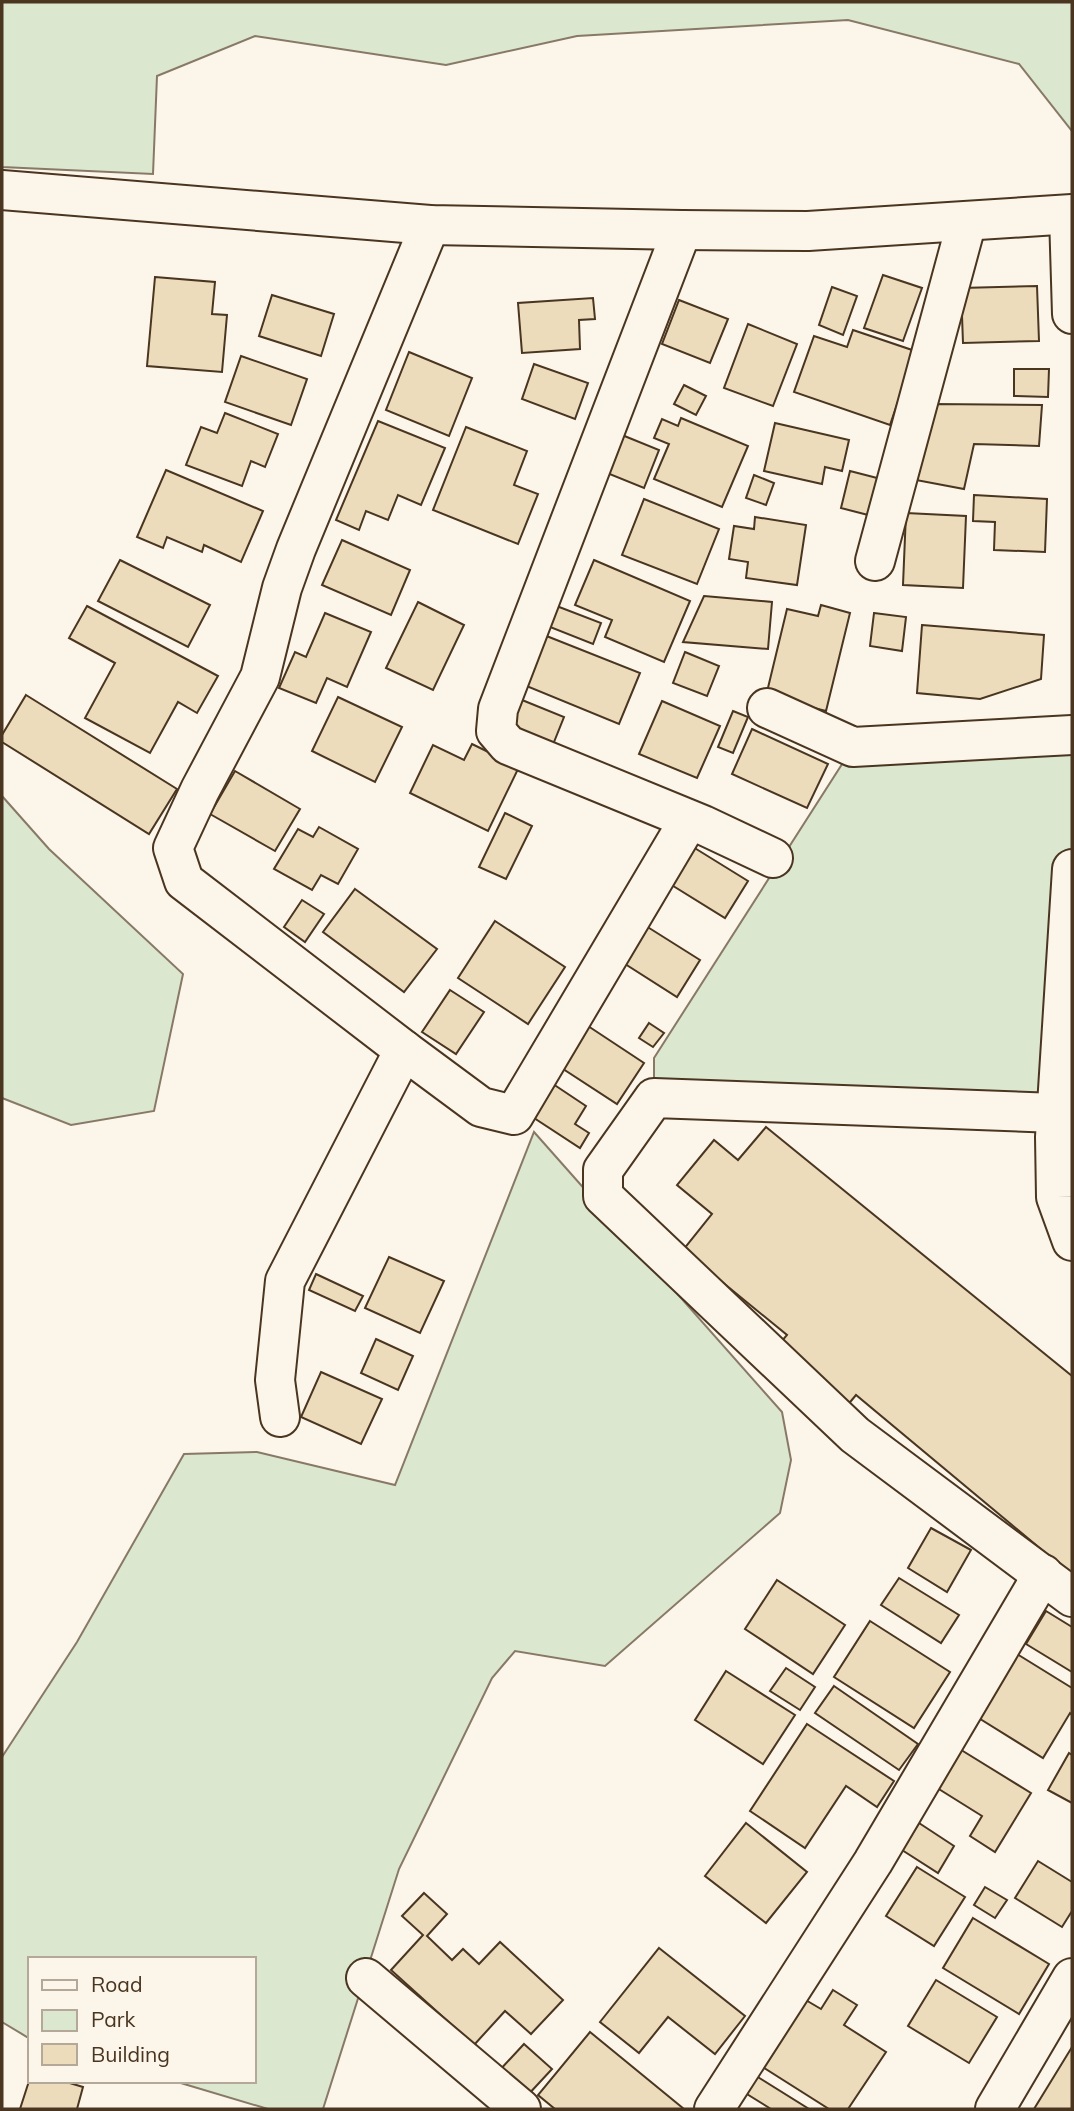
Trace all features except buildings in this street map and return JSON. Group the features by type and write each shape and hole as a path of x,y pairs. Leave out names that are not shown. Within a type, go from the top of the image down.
{"street":[{"path":"2,190 430,225 808,231 1071,215 1072,314"},
{"path":"875,561 967,220"},
{"path":"430,225 296,549 282,588 260,677 200,790 173,848 184,881 481,1107 514,1115 689,820"},
{"path":"682,230 498,709 496,731 508,745 773,858"},
{"path":"766,708 853,747 1072,735"},
{"path":"1072,869 1056,1113 1056,1197 1072,1241"},
{"path":"280,1417 275,1380 285,1281 404,1050"},
{"path":"714,2109 873,1862 1058,1585 855,1435 603,1196 603,1170 654,1098 1056,1113"},
{"path":"366,1978 521,2109"},
{"path":"995,2109 1072,1978"}],"green space":[{"path":"2,2 1072,2 1072,131 1019,64 848,20 577,36 446,65 255,36 157,76 153,174 2,167"},
{"path":"1072,735 1072,869 1056,1113 654,1098 654,1058 853,747"},
{"path":"2,796 49,849 183,974 154,1111 71,1125 2,1098"},
{"path":"534,1132 782,1412 791,1460 780,1513 605,1666 515,1651 492,1678 399,1869 323,2109 268,2109 181,2083 256,2083 256,1957 28,1957 28,2037 2,2022 2,1757 77,1642 184,1454 257,1452 395,1485"}]}
